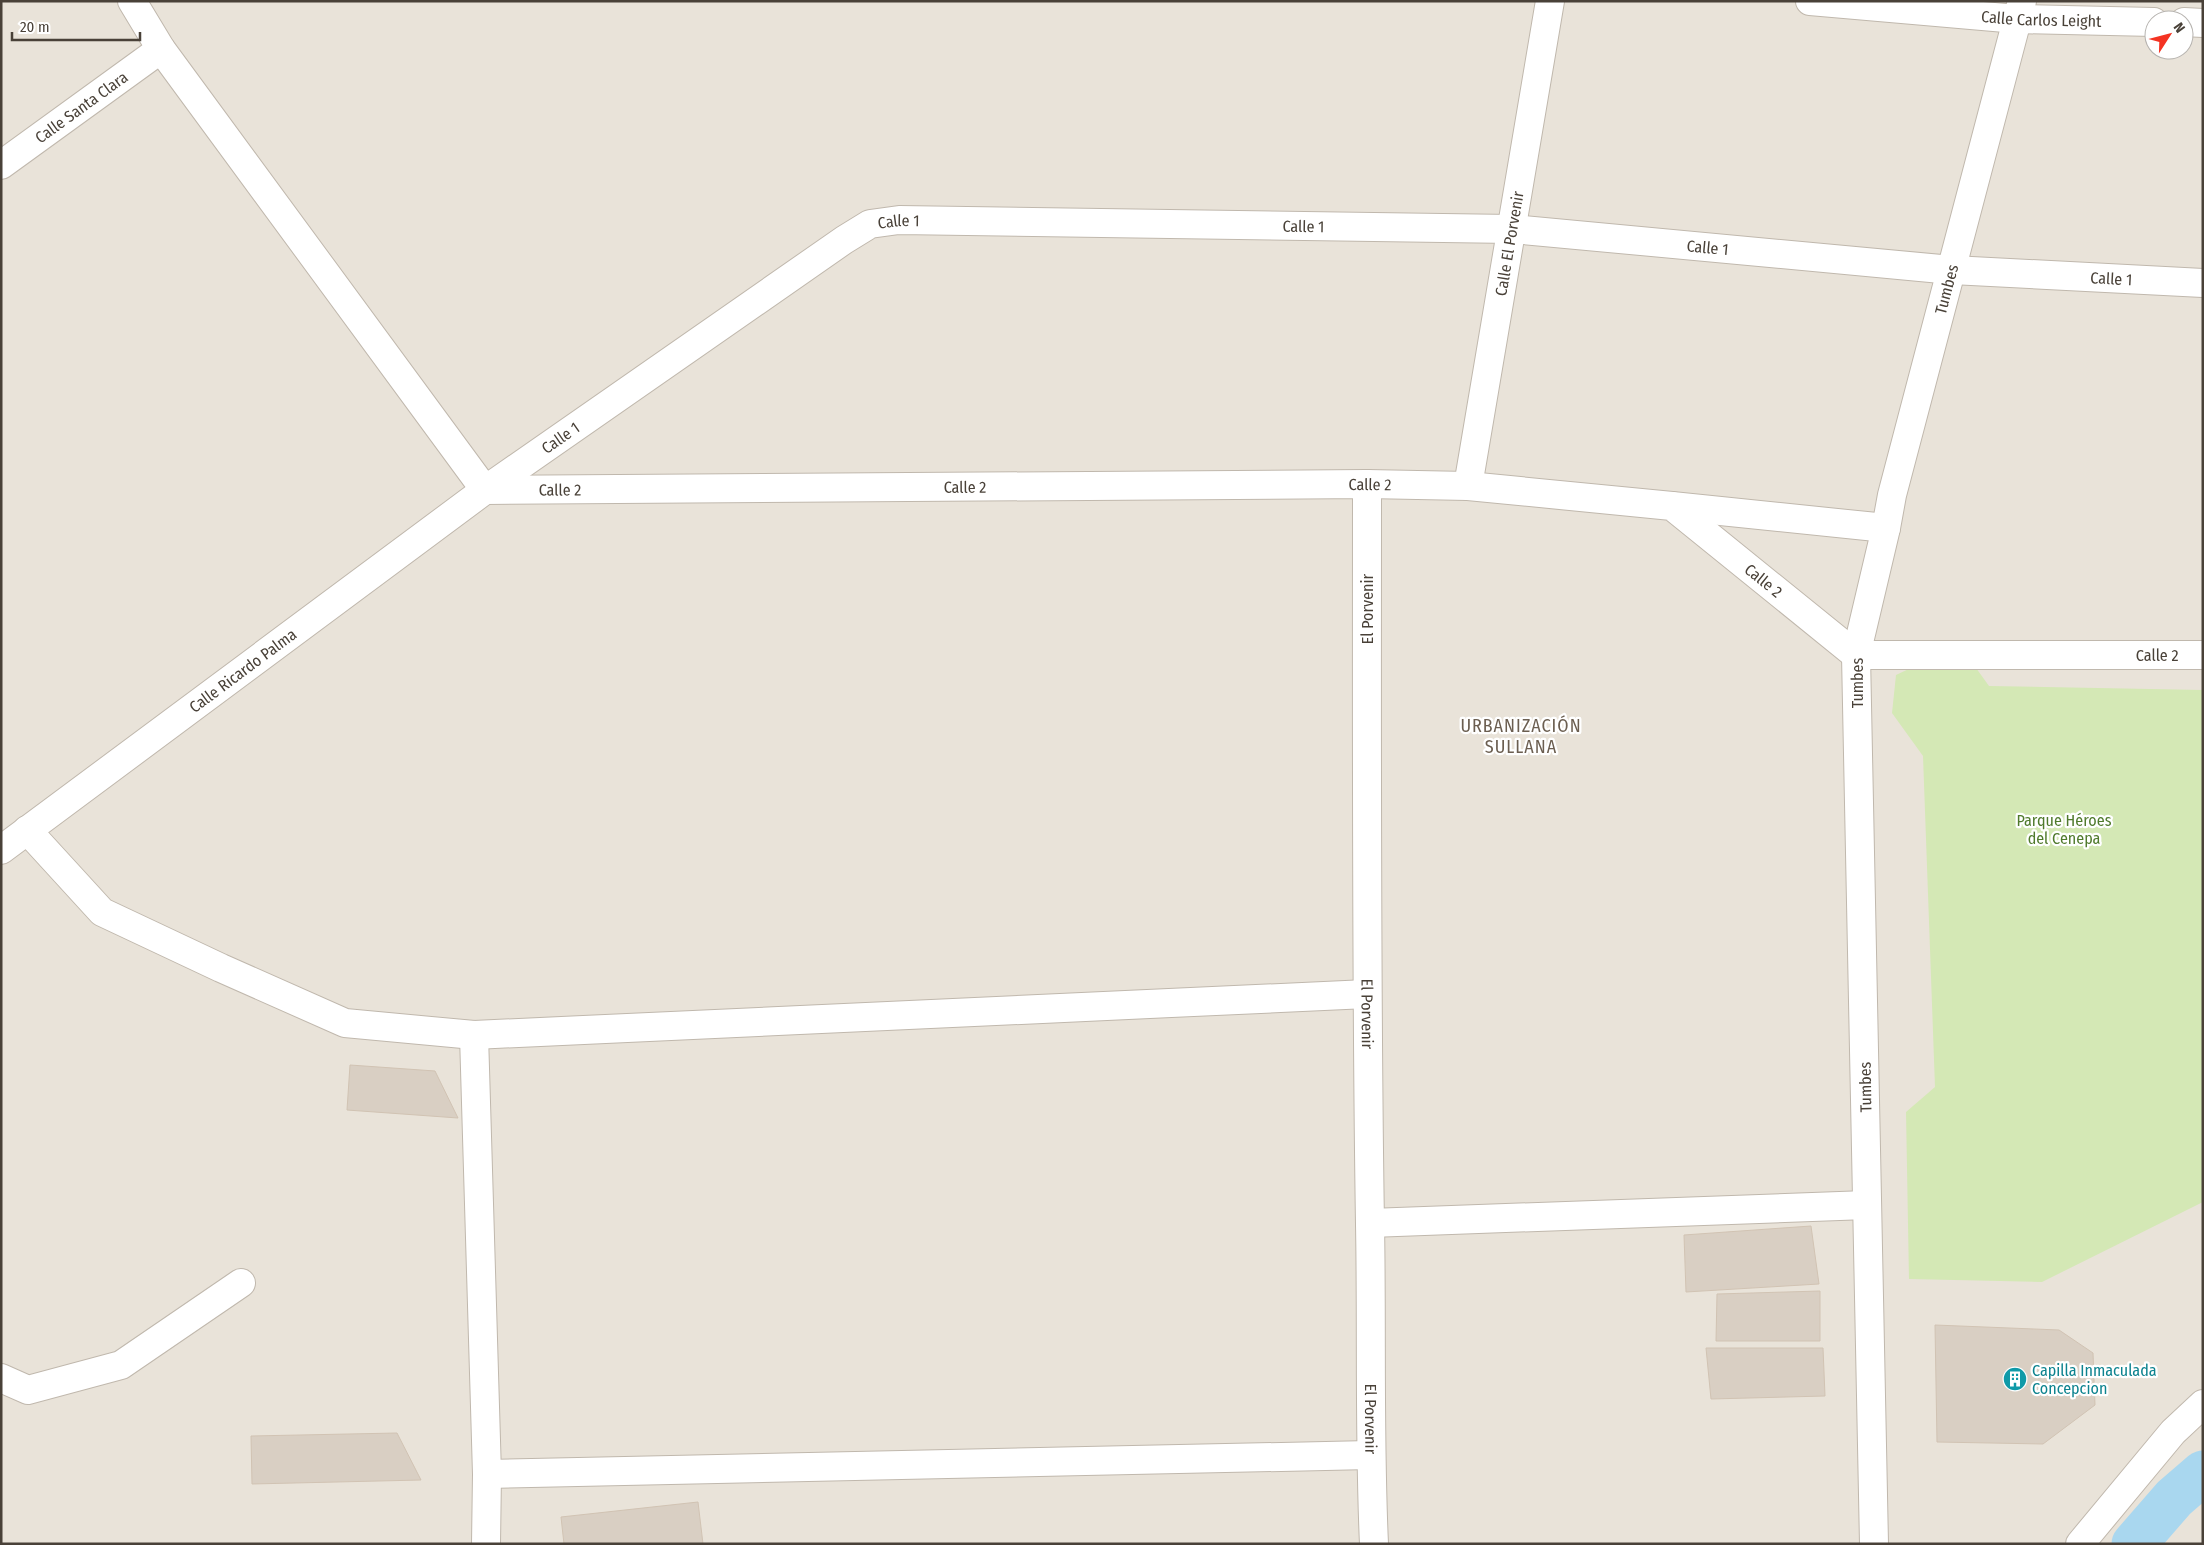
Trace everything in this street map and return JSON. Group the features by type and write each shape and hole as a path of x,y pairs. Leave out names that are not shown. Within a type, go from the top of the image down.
{"street":[{"path":"132,1 161,49 485,490"},
{"name":"Calle El Porvenir","path":"1468,486 1550,1"},
{"name":"Calle Carlos Leight","path":"1810,1 2020,10 2144,21"},
{"name":"Tumbes","path":"1874,1544 1856,655 1892,495 2020,10"},
{"name":"Calle Santa Clara","path":"1,165 161,49"},
{"name":"Calle 1","path":"485,490 844,240 870,224 898,220 1512,229 1952,270 2203,283"},
{"name":"Calle 2","path":"485,490 1367,484 1468,486 1672,506 1856,655 2203,655"},
{"name":"El Porvenir","path":"1367,484 1367,994 1370,1223 1370,1455 1374,1544"},
{"name":"Calle Ricardo Palma","path":"1,850 485,490"},
{"path":"1672,506 1886,528"},
{"path":"26,830 102,912 220,968 345,1023 474,1035 1367,994"},
{"path":"474,1035 487,1474 486,1544"},
{"path":"1370,1223 1867,1205"},
{"path":"1,1378 28,1390 121,1366 241,1283"},
{"path":"2080,1544 2173,1432 2203,1404"},
{"path":"487,1474 1370,1455"}],"shaded area":[{"path":"1,1 2203,1 2203,1544 1,1544"}],"green space":[{"name":"Parque Héroes del Cenepa","path":"1971,661 1989,686 2203,690 2203,1202 2042,1282 1909,1279 1906,1112 1935,1087 1923,756 1892,713 1896,675 1915,666"}],"building":[{"path":"350,1065 435,1071 458,1118 347,1110"},
{"path":"1811,1226 1819,1284 1686,1292 1684,1235"},
{"path":"1820,1291 1820,1341 1716,1341 1717,1294"},
{"name":"Capilla Inmaculada Concepcion","path":"1935,1325 2059,1330 2093,1353 2095,1405 2043,1444 1937,1442"},
{"path":"1706,1348 1823,1348 1825,1396 1711,1399"},
{"path":"397,1433 421,1480 252,1484 251,1436"},
{"path":"698,1502 703,1544 564,1544 561,1517"}],"waterway":[{"path":"2134,1544 2174,1498 2203,1473"}],"place":[{"name":"Capilla Inmaculada Concepcion","path":"2015,1379"}],"district":[{"name":"URBANIZACIÓN SULLANA","path":"1521,736"}]}
